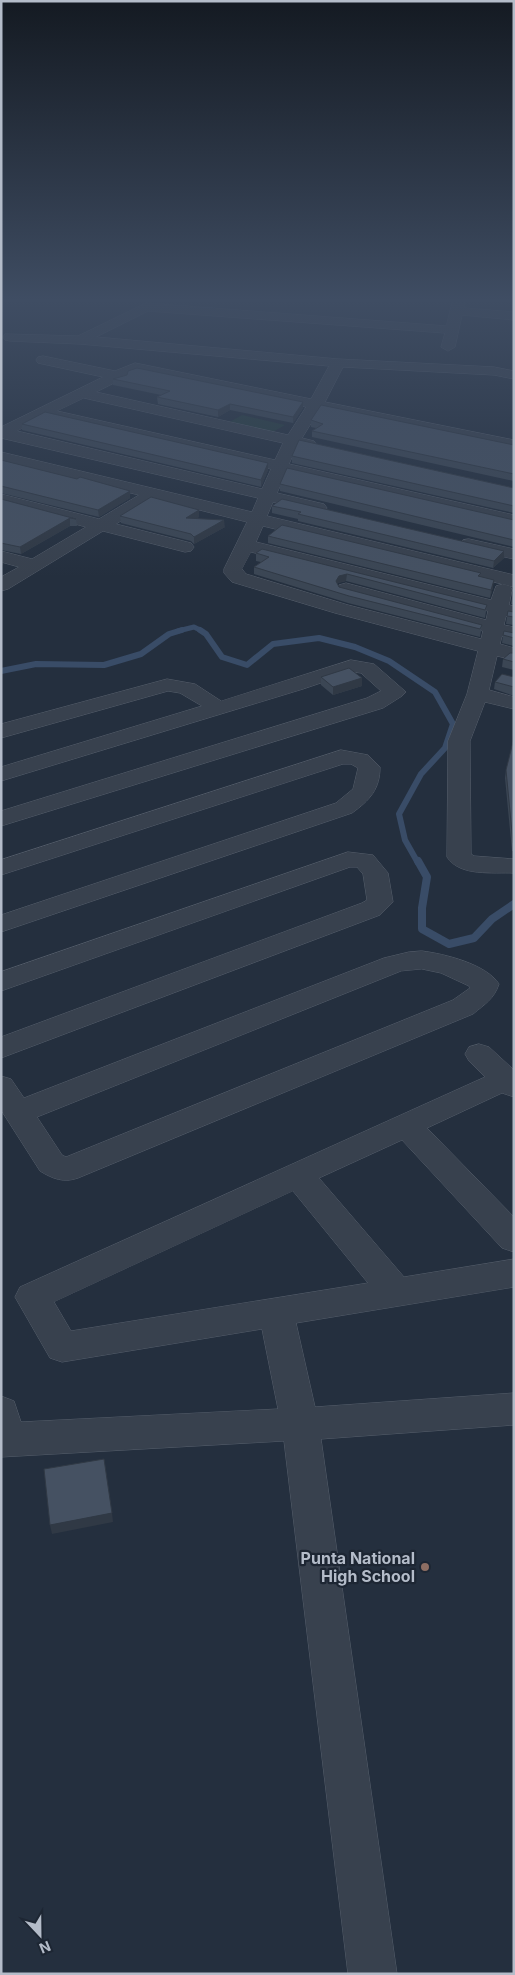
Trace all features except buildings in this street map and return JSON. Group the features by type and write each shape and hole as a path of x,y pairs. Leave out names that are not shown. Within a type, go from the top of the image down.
{"street":[{"path":"160,392 514,520"},
{"path":"258,392 276,396"},
{"path":"276,396 279,392"},
{"path":"322,392 294,441 233,569 233,573 239,578 299,598 514,654"},
{"path":"2,433 80,393 294,441 514,504"},
{"path":"276,396 294,441 514,536"},
{"path":"60,403 294,441 320,439"},
{"path":"42,412 294,441 514,445"},
{"path":"24,421 514,459"},
{"path":"2,433 333,512"},
{"path":"1,457 257,520 511,576 507,610 494,628 478,694 459,741 460,857 468,864 514,866"},
{"path":"3,582 152,494"},
{"path":"1,499 185,548"},
{"path":"53,532 77,539"},
{"path":"457,541 514,554"},
{"path":"246,545 507,610"},
{"path":"1,556 34,565"},
{"path":"263,566 514,633"},
{"path":"1,774 351,666 367,668 395,692 375,703 1,819"},
{"path":"484,670 506,676"},
{"path":"1,731 167,684 181,685 200,693 217,708"},
{"path":"478,694 514,703"},
{"path":"1,868 341,757 352,757 363,761 369,767 369,782 361,796 344,808 1,924"},
{"path":"1,982 348,859 364,860 375,873 380,902 371,909 1,1048"},
{"path":"1,1086 52,1163 58,1168 67,1170 463,1008 482,992 485,984 476,978 431,961 414,960 394,964 19,1112"},
{"path":"479,1054 510,1083 406,1125 32,1297 62,1347 514,1273"},
{"path":"406,1125 514,1240"},
{"path":"298,1175 396,1292"},
{"path":"276,1311 300,1424 373,1974"},
{"path":"3,1431 300,1424 514,1409"}],"green space":[{"path":"242,415 285,425 271,433 228,423"}],"waterway":[{"path":"182,630 194,627 200,630"},
{"path":"1,671 36,664 104,665 141,654 169,634 182,630"},
{"path":"178,631 182,630"},
{"path":"200,630 206,634 222,657 247,665 273,644 319,638 355,647 389,661 435,692 453,724 445,748 421,774 399,814 405,840 418,863"},
{"path":"418,861 427,877 422,908 422,929 449,944 474,938 492,919 514,904"}],"place":[{"name":"Punta National High School","path":"425,1567"}]}
